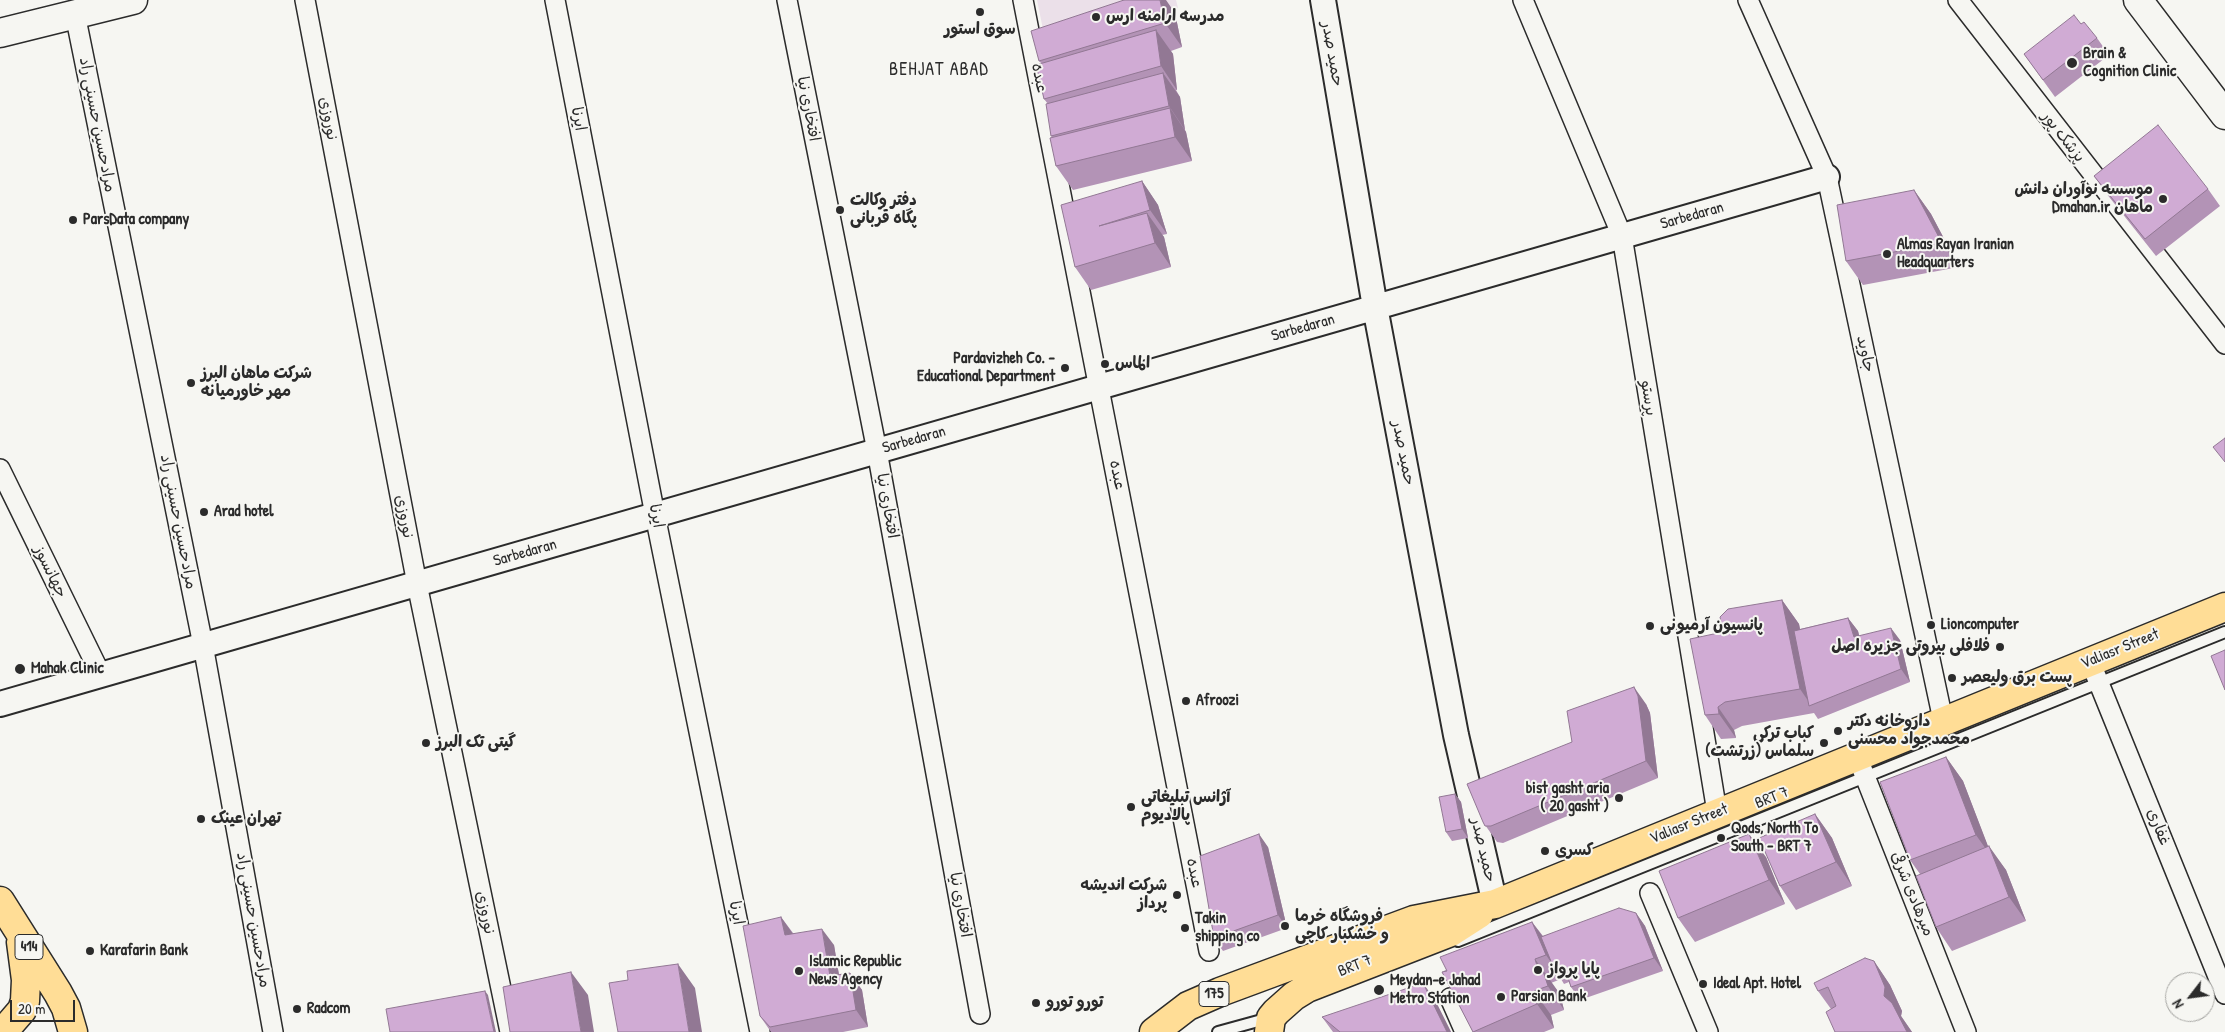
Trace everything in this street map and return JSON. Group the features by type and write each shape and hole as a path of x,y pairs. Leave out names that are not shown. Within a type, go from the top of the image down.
{"main road":[{"path":"0,33 131,0"},
{"path":"2138,0 2225,115"},
{"name":"Valiasr Street","path":"1154,1032 1188,1006 1220,992 1414,920 1495,904 1717,812 1861,767 1943,720 2095,672 2225,607"},
{"name":"414","path":"0,901 10,926 58,993 66,1008 73,1032"},
{"path":"1270,1025 1282,1006 1307,988 1451,932 1495,904"},
{"path":"3,1032 18,1015 25,1001 26,980 10,926"},
{"path":"58,993 92,1032"}],"street":[{"name":"نوروزی","path":"305,0 417,584 510,1032"},
{"name":"ايرنا","path":"555,0 655,515 760,1032"},
{"name":"افتخاری نیا","path":"786,0 877,451 980,1014"},
{"name":"عبده","path":"1023,0 1210,951"},
{"name":"حمید صدر","path":"1323,0 1375,307 1456,735 1495,904"},
{"name":"پرستو","path":"1523,0 1622,236 1717,812"},
{"name":"جاوید","path":"1748,0 1827,177 1943,720"},
{"name":"پزشک پور","path":"1958,0 2225,344"},
{"name":"مرادحسین حسینی راد","path":"75,14 203,645 273,1032"},
{"name":"Sarbedaran","path":"0,704 1827,177"},
{"name":"جهانسوز","path":"0,470 101,675"},
{"name":"غفاری","path":"2095,672 2225,994"},
{"name":"میرهادی شرقی","path":"1861,767 1966,1032"},
{"path":"1650,892 1708,1032"},
{"path":"1450,998 1465,1032"}],"lane":[{"name":"BRT 7","path":"1449,945 1861,767 2095,672 2225,632"},
{"path":"1218,1032 1270,1025 1303,1004"}],"shaded area":[{"name":"مدرسه ارامنه ارس","path":"1037,0 1176,0 1178,8 1047,49"}],"building":[{"name":"مدرسه ارامنه ارس","path":"1124,0 1160,0 1165,23 1039,61 1031,31"},
{"path":"2074,15 2081,24 2084,22 2097,38 2043,80 2024,54"},
{"path":"1156,30 1161,66 1044,99 1036,65"},
{"path":"1163,73 1169,106 1051,136 1046,104"},
{"path":"1170,108 1175,137 1056,166 1050,138"},
{"name":"موسسه نوآوران دانش Dmahan.ir ماهان","path":"2158,125 2208,189 2145,239 2094,176"},
{"path":"1142,181 1150,210 1099,226 1147,213 1155,243 1075,267 1061,205"},
{"path":"1914,190 1942,243 1846,261 1837,205"},
{"path":"2225,438 2225,462 2213,447"},
{"path":"1782,600 1800,689 1725,702 1718,707 1719,714 1705,715 1690,639 1723,632 1720,617 1728,609"},
{"path":"1848,618 1854,637 1891,628 1901,669 1809,706 1794,631"},
{"path":"2225,650 2225,690 2211,656"},
{"path":"1634,687 1638,696 1646,761 1491,826 1485,826 1467,784 1572,742 1567,711"},
{"path":"1946,757 1976,835 1910,860 1880,782"},
{"path":"1455,794 1462,829 1446,832 1439,797"},
{"path":"1815,814 1836,862 1780,886 1759,838"},
{"path":"1259,834 1278,915 1214,938 1200,856"},
{"path":"1749,834 1769,880 1678,918 1659,871"},
{"path":"1989,846 2009,897 1936,927 1916,876"},
{"path":"1619,908 1636,913 1654,958 1571,987 1565,968 1555,971 1541,937"},
{"name":"Islamic Republic News Agency","path":"781,917 785,935 822,929 830,976 850,973 856,1010 770,1027 760,1016 743,926"},
{"path":"1532,922 1546,955 1535,959 1539,973 1543,971 1548,986 1534,991 1537,1004 1473,1032 1442,972 1447,971 1440,957"},
{"path":"1865,958 1874,961 1885,987 1884,996 1892,1003 1907,1032 1835,1032 1826,1012 1836,1006 1828,987 1818,991 1814,983"},
{"path":"678,964 689,1032 618,1032 609,983 628,980 627,971"},
{"path":"571,972 581,1032 510,1032 503,987"},
{"path":"1423,983 1447,1032 1340,1032 1322,1017"},
{"path":"485,991 494,1032 390,1032 386,1009"}],"place":[{"name":"سوق استور","path":"980,12"},
{"name":"مدرسه ارامنه ارس","path":"1096,17"},
{"name":"Brain & Cognition Clinic","path":"2072,63"},
{"name":"موسسه نوآوران دانش Dmahan.ir ماهان","path":"2163,199"},
{"name":"دفتر وکالت پگاه قربانی","path":"840,210"},
{"name":"ParsData company","path":"73,220"},
{"name":"Almas Rayan Iranian Headquarters","path":"1887,254"},
{"name":"الماس","path":"1105,364"},
{"name":"Pardavizheh Co. - Educational Department","path":"1065,368"},
{"name":"شرکت ماهان البرز مهر خاورمیانه","path":"191,383"},
{"name":"Arad hotel","path":"204,512"},
{"name":"Lioncomputer","path":"1931,625"},
{"name":"پانسیون آرمیونی","path":"1650,626"},
{"name":"فلافلی بیروتی جزیره اصل","path":"2000,647"},
{"name":"Mahak Clinic","path":"20,669"},
{"name":"پست برق ولیعصر","path":"1952,678"},
{"name":"Afroozi","path":"1186,701"},
{"name":"داروخانه دکتر محمدجواد محسنی","path":"1838,731"},
{"name":"گیتی تک البرز","path":"426,743"},
{"name":"کباب ترکی سلماس (زرتشت)","path":"1824,743"},
{"name":"bist gasht aria ( 20 gasht )","path":"1619,798"},
{"name":"آژانس تبلیغاتی پالادیوم","path":"1131,807"},
{"name":"تهران عینک","path":"201,819"},
{"name":"Qods, North To South - BRT 7","path":"1721,838"},
{"name":"كسرى","path":"1545,851"},
{"name":"شرکت اندیشه پرداز","path":"1177,895"},
{"name":"فروشگاه خرما و خشکبار کاچی","path":"1285,926"},
{"name":"Takin shipping co","path":"1185,928"},
{"name":"Karafarin Bank","path":"90,951"},
{"name":"پایا پرواز","path":"1538,970"},
{"name":"Islamic Republic News Agency","path":"799,971"},
{"name":"Ideal Apt. Hotel","path":"1703,984"},
{"name":"Meydan-e Jahad Metro Station","path":"1379,990"},
{"name":"Parsian Bank","path":"1501,997"},
{"name":"تورو تورو","path":"1036,1003"},
{"name":"Radcom","path":"297,1009"}],"district":[{"name":"BEHJAT ABAD","path":"939,70"}]}
